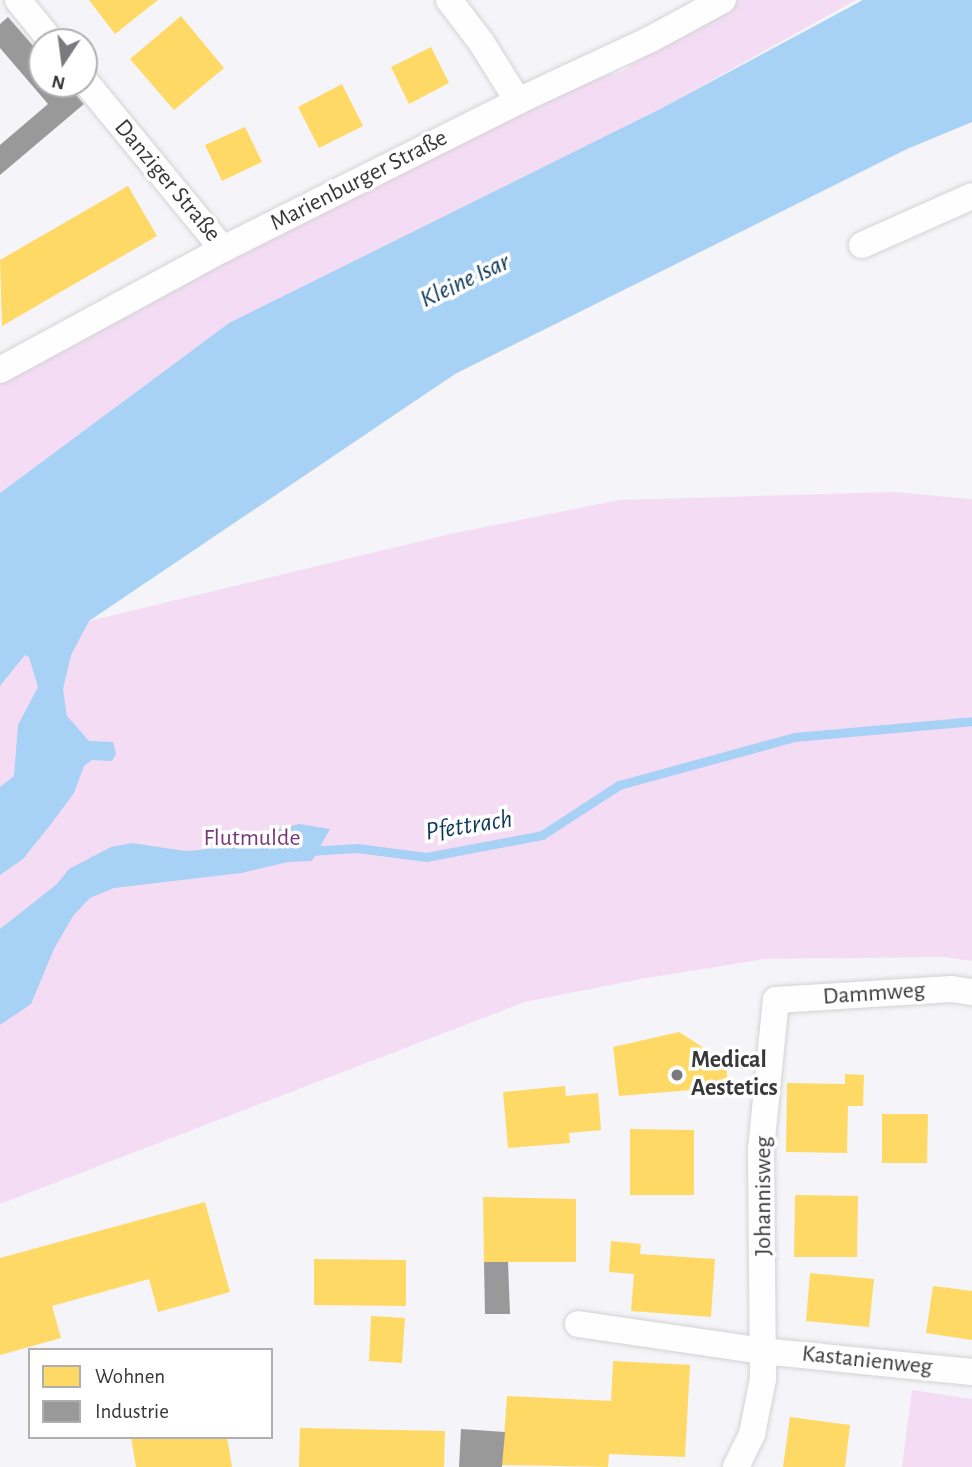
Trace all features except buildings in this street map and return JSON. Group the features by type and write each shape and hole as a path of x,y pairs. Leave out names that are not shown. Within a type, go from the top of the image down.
{"street":[{"path":"18,0 41,28"},
{"path":"449,0 519,100"},
{"name":"Marienburger Straße","path":"0,370 223,249 519,100 649,40 716,2"},
{"name":"Danziger Straße","path":"98,97 223,249"},
{"path":"862,245 972,196"},
{"name":"Dammweg","path":"776,1000 952,989 972,992"},
{"name":"Johannisweg","path":"736,1467 752,1434 763,1380 761,1149 776,1000"},
{"path":"578,1324 762,1351"},
{"name":"Kastanienweg","path":"762,1351 972,1372"}],"green space":[{"path":"723,0 856,0 660,109 229,323 0,493 0,370 518,101 623,71"},
{"name":"Flutmulde","path":"895,492 972,499 972,961 943,957 765,959 641,979 525,1002 0,1204 0,686 25,655 89,621 450,534 619,500"},
{"path":"912,1390 972,1399 972,1467 902,1467"}],"water":[{"name":"Kleine Isar","path":"863,0 972,0 972,122 907,149 455,374 89,621 71,655 63,689 67,716 89,741 113,742 116,754 112,761 92,760 84,766 74,793 51,824 23,859 0,875 0,787 14,776 18,725 38,687 29,657 25,655 0,686 0,493 229,323 660,109"},
{"path":"299,824 330,829 312,861 288,862 241,873 114,888 90,898 73,916 54,949 31,1004 0,1025 0,929 57,884 69,869 111,847 132,843 185,851 201,850"}],"waterway":[{"name":"Pfettrach","path":"309,851 357,848 426,857 542,835 619,785 794,737 972,721"}],"place":[{"name":"Medical Aestetics","path":"677,1075"}]}
